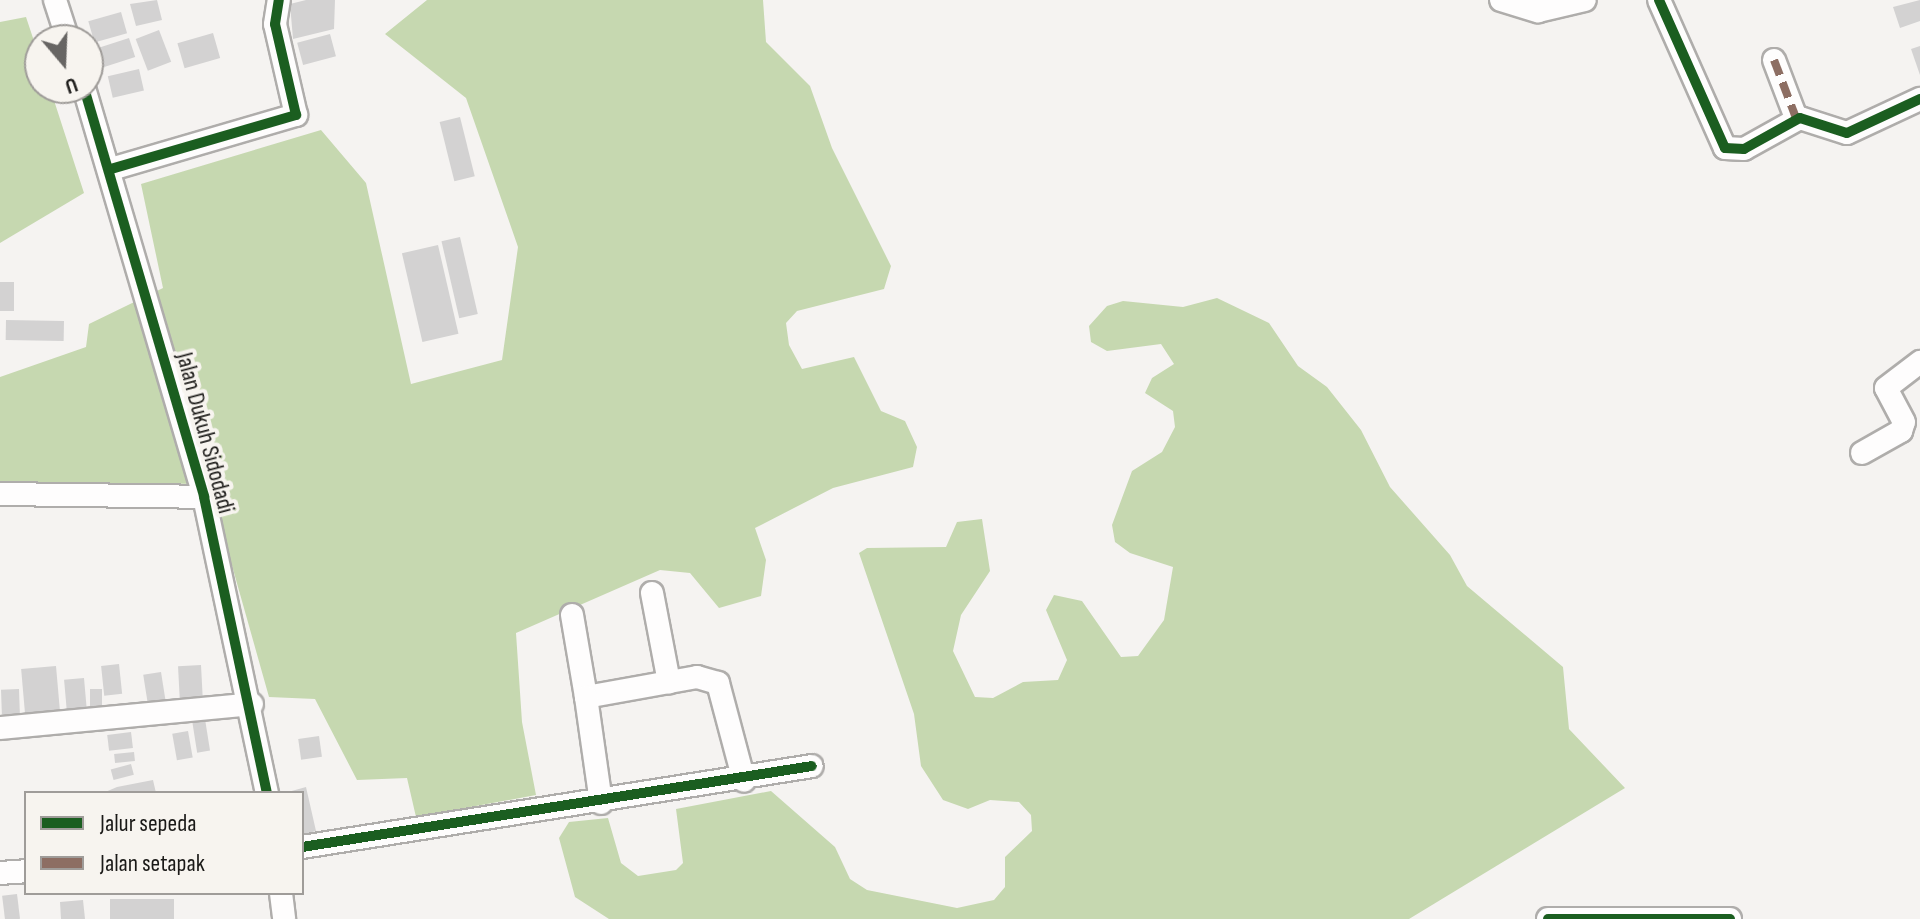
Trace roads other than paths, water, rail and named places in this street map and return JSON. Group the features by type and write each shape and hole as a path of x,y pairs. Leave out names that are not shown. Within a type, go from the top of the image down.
{"street":[{"path":"55,0 63,24"},
{"path":"111,169 296,115 275,24 279,0"},
{"path":"1501,0 1538,11 1585,0"},
{"path":"1659,0 1725,148 1744,149 1796,118 1847,133 1920,99"},
{"path":"1774,60 1796,118"},
{"name":"Jalan Dukuh Sidodadi","path":"89,104 111,169 204,497 252,704 267,791"},
{"path":"1862,453 1901,431 1904,422 1886,388 1920,362"},
{"name":"Jalan Dukuh Sidodadi","path":"0,494 204,497"},
{"path":"652,593 669,682"},
{"path":"572,615 601,803"},
{"path":"586,697 709,676 718,683 744,781"},
{"path":"0,728 252,704"},
{"path":"304,847 744,781 812,766"},
{"path":"0,873 24,871"},
{"path":"281,895 284,919"},
{"path":"1548,919 1730,919"}]}
